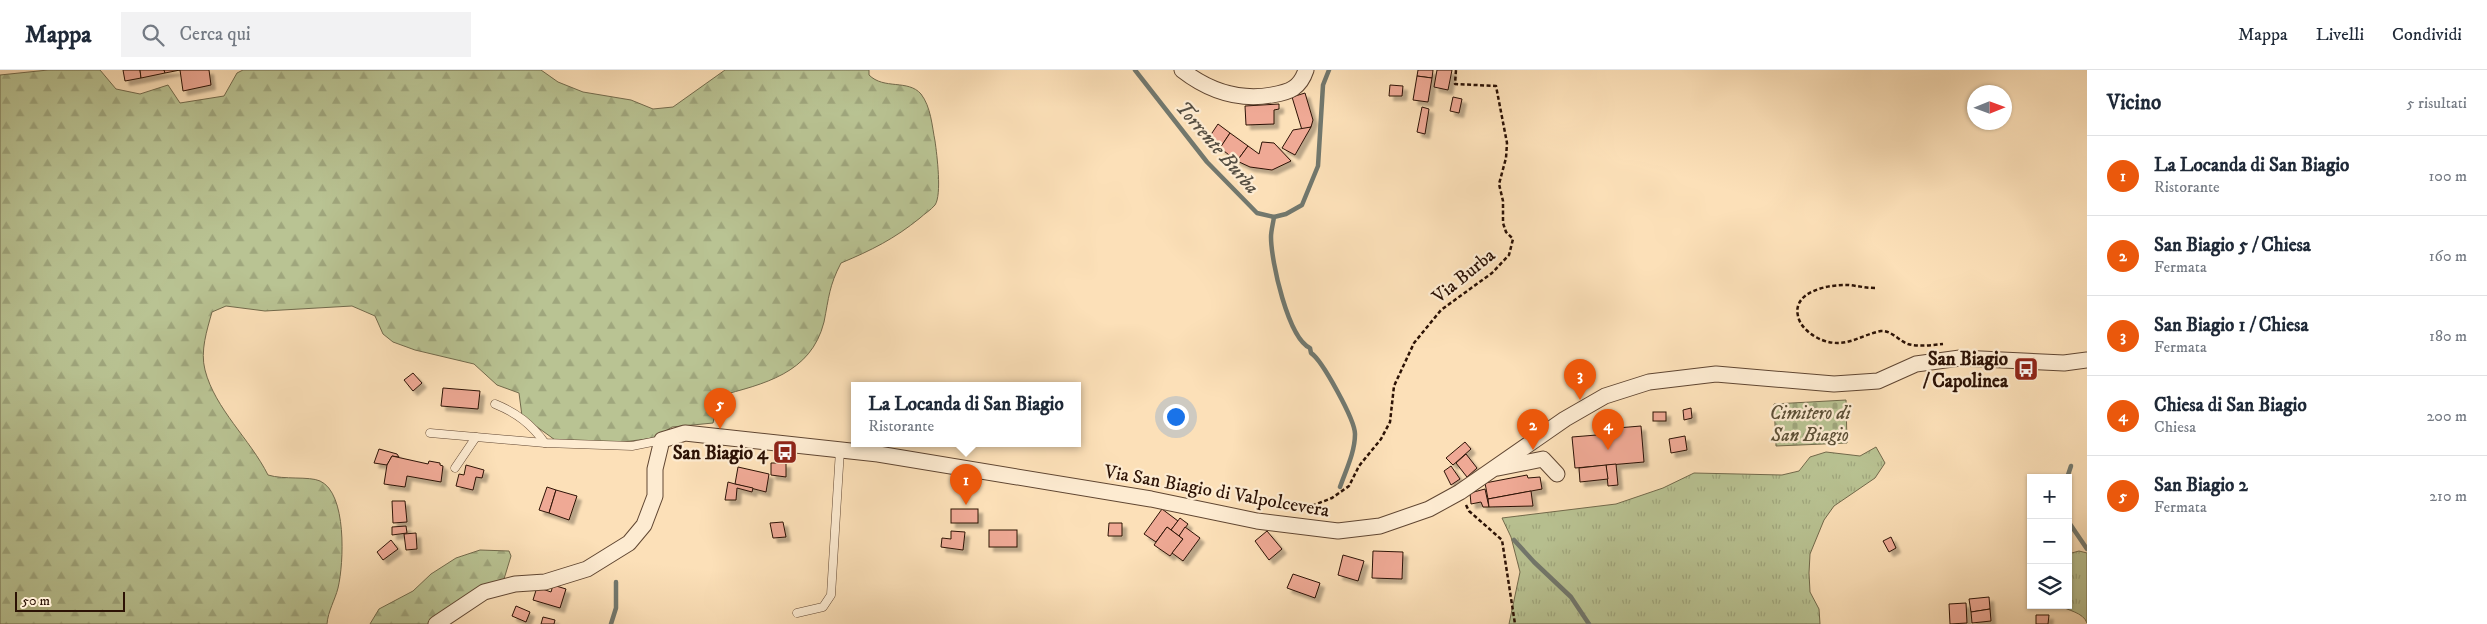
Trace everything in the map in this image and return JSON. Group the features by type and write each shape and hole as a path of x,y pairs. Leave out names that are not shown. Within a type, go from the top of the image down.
{"street":[{"path":"1182,70 1214,90 1248,97 1272,95 1293,90 1302,81 1306,70"},
{"name":"Via San Biagio di Valpolcevera","path":"662,440 685,432 878,454 1122,494 1257,521 1338,531 1380,526 1429,509 1460,492 1490,469 1565,419 1605,396 1649,382 1716,374 1834,384 1878,381 1916,364 1960,358 2064,363 2087,360"},
{"path":"436,624 484,592 515,584 545,582 587,569 629,544 644,525 655,496 655,469 662,440"},
{"path":"1490,469 1543,459 1557,474"}],"lane":[{"path":"495,404 514,412 545,443"},
{"name":"Via San Biagio di Valpolcevera","path":"430,433 545,443 632,446 662,440"},
{"path":"456,468 476,437"},
{"path":"798,613 823,607 831,595 840,450"}],"path":[{"name":"Via Burba","path":"1317,514 1308,513 1314,505 1332,498 1349,486 1359,466 1381,440 1390,422 1394,386 1414,343 1441,310 1492,273 1509,256 1512,248 1513,239 1506,232 1503,223 1503,201 1499,184 1506,158 1507,143 1496,86 1455,84 1456,70"},
{"path":"1875,288 1861,288 1849,285 1812,290 1798,304 1797,315 1802,326 1817,337 1834,342 1859,340 1883,331 1891,333 1898,340 1910,345 1951,344"},
{"path":"1460,492 1469,510 1502,540 1515,624"}],"green space":[{"path":"48,70 100,70 116,89 140,94 168,85 180,103 224,96 237,73 243,70 541,70 558,82 583,92 631,100 653,109 673,107 725,70 869,70 869,75 875,80 916,89 924,99 931,117 935,141 938,193 935,205 901,232 882,244 841,263 828,298 824,322 818,340 797,365 768,381 719,396 713,423 672,427 654,438 592,446 562,445 522,416 519,393 497,385 474,364 415,350 393,342 383,334 375,316 352,306 265,311 226,306 212,312 205,341 204,363 210,384 225,411 268,475 320,481 329,488 335,499 341,530 342,562 338,588 327,624 0,624 0,75"},
{"name":"Cimitero di San Biagio","path":"1846,400 1847,443 1776,446 1774,404"},
{"path":"1876,447 1885,463 1875,478 1834,506 1824,520 1810,554 1810,592 1819,609 1820,624 1509,624 1520,572 1511,537 1502,518 1616,504 1663,488 1694,473 1782,475 1799,471 1810,457 1826,452 1860,456"},
{"path":"480,550 509,551 511,556 504,579 466,597 431,624 370,624 379,609 413,591 431,574 456,558"},
{"path":"2079,551 2087,553 2087,623 2082,616 2068,609 2072,609 2072,553"}],"building":[{"path":"123,70 140,70 141,78 125,81"},
{"path":"140,70 164,70 165,73 141,78"},
{"path":"164,70 180,70 165,73"},
{"path":"180,70 209,70 211,85 183,91"},
{"path":"1418,70 1433,70 1432,78 1417,76"},
{"path":"1437,70 1452,70 1448,90 1434,87"},
{"path":"1417,76 1432,78 1428,102 1413,100"},
{"path":"1390,85 1403,86 1402,96 1389,96"},
{"path":"1305,93 1313,120 1311,127 1302,130 1292,97"},
{"path":"1453,97 1462,99 1459,113 1450,111"},
{"path":"1279,104 1279,109 1274,110 1274,124 1246,125 1245,106"},
{"path":"1422,107 1429,109 1425,134 1417,132"},
{"path":"1218,124 1230,133 1220,148 1208,139"},
{"path":"1311,127 1295,155 1282,148 1293,130"},
{"path":"1230,133 1248,146 1237,161 1220,148"},
{"path":"1262,142 1274,143 1291,161 1272,170 1250,167 1237,161 1248,146 1259,154"},
{"path":"413,373 422,383 413,391 404,380"},
{"path":"443,388 480,391 478,409 441,406"},
{"path":"1691,408 1692,418 1684,420 1683,410"},
{"path":"1653,412 1666,412 1666,421 1653,421"},
{"path":"1641,426 1644,462 1575,468 1572,437 1609,434 1608,432 1618,431 1617,428"},
{"path":"1685,436 1687,450 1671,453 1669,439"},
{"path":"1465,442 1471,449 1453,465 1446,458"},
{"path":"379,449 397,454 399,457 392,456 387,465 374,463"},
{"path":"1466,454 1477,468 1467,477 1456,463"},
{"path":"392,456 428,464 429,461 440,463 443,466 441,482 407,476 405,487 384,484 387,465"},
{"path":"771,463 786,463 786,477 771,475"},
{"path":"1616,464 1618,485 1608,486 1606,465"},
{"path":"466,465 484,470 482,478 476,477 473,490 456,486 459,474 464,475"},
{"path":"1606,465 1608,479 1580,482 1579,468"},
{"path":"1451,466 1460,479 1451,485 1444,471"},
{"path":"738,467 769,474 766,492 735,484"},
{"path":"1527,475 1528,478 1540,477 1542,489 1488,499 1485,483"},
{"path":"728,482 753,488 752,492 737,488 736,500 725,500"},
{"path":"547,487 556,490 549,513 539,510"},
{"path":"1485,489 1489,507 1483,507 1481,502 1471,504 1470,493"},
{"path":"556,490 577,496 569,520 549,513"},
{"path":"1531,491 1533,506 1489,507 1488,499"},
{"path":"392,501 405,501 407,522 393,523"},
{"path":"951,509 978,509 978,523 951,523"},
{"path":"1162,509 1178,521 1171,530 1167,527 1156,542 1144,534"},
{"path":"1180,518 1188,524 1179,536 1171,530"},
{"path":"783,522 786,537 773,538 770,523"},
{"path":"1109,523 1122,523 1122,536 1108,536"},
{"path":"406,526 407,533 392,535 392,527"},
{"path":"1167,527 1183,539 1170,556 1154,545"},
{"path":"1185,527 1200,538 1183,561 1172,553 1183,539 1179,536"},
{"path":"989,530 1017,530 1017,547 989,547"},
{"path":"951,531 965,532 963,550 941,547 942,538 951,539"},
{"path":"1267,531 1282,549 1269,560 1255,541"},
{"path":"416,533 417,549 406,550 404,534"},
{"path":"1891,537 1896,548 1889,552 1883,541"},
{"path":"391,540 398,549 383,560 377,552"},
{"path":"1373,551 1403,552 1402,579 1372,578"},
{"path":"1343,555 1364,561 1358,581 1338,575"},
{"path":"1293,574 1320,583 1315,598 1287,588"},
{"path":"553,585 566,589 560,608 533,600 537,587 551,592"},
{"path":"1989,597 1990,609 1971,612 1969,599"},
{"path":"1966,603 1967,623 1950,624 1949,604"},
{"path":"516,606 530,612 526,622 512,616"},
{"path":"1990,609 1991,621 1972,623 1971,612"},
{"path":"2036,615 2049,615 2048,624 2036,624"},
{"path":"543,617 555,620 554,624 541,624"}],"waterway":[{"name":"Torrente Burba","path":"1135,70 1207,162 1257,213 1274,217 1286,214 1302,205 1318,166 1323,85 1329,70"},
{"path":"1274,217 1271,235 1274,263 1288,315 1302,341 1310,348 1311,353 1330,378 1354,427 1354,447 1340,487"},
{"path":"2068,474 2071,466"},
{"path":"2072,527 2087,549"},
{"path":"1514,540 1571,597 1589,624"},
{"path":"611,624 616,608 616,582"}],"place":[{"name":"San Biagio / Capolinea","path":"2026,369"},
{"name":"San Biagio 1 / Chiesa","path":"1580,400"},
{"name":"San Biagio 2","path":"720,429"},
{"name":"San Biagio 5 / Chiesa","path":"1533,450"},
{"name":"Chiesa di San Biagio","path":"1608,450"},
{"name":"San Biagio 4","path":"785,452"},
{"name":"La Locanda di San Biagio","path":"966,505"}]}
